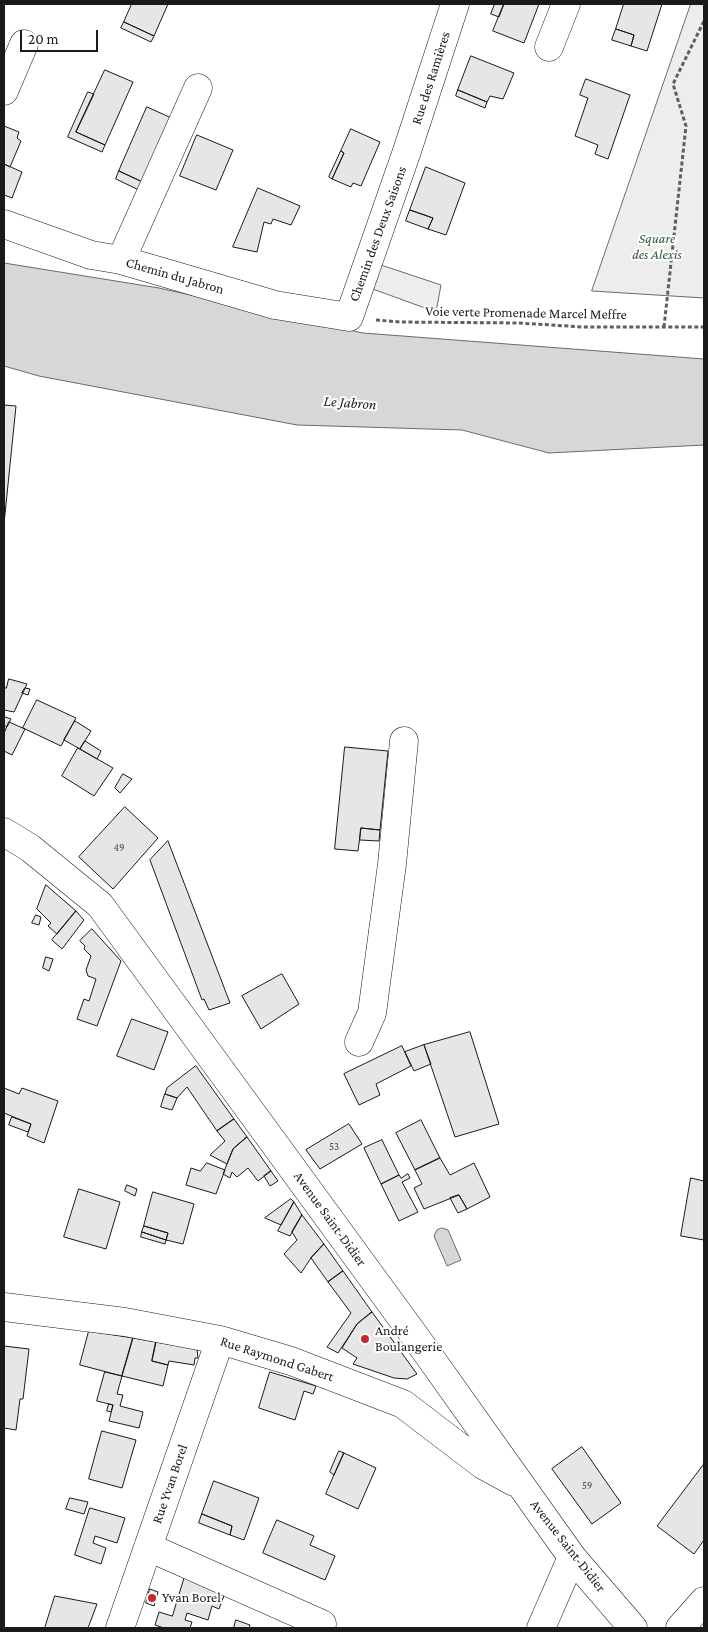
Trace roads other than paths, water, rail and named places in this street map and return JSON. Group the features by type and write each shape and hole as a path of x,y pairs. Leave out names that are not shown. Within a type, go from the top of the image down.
{"street":[{"name":"Rue des Ramières","path":"407,152 454,4"},
{"path":"549,47 566,4"},
{"path":"4,91 24,44"},
{"path":"121,260 198,88"},
{"name":"Chemin des Deux Saisons","path":"348,317 407,152"},
{"name":"Chemin du Jabron","path":"4,224 91,255 121,260 275,305 348,317"},
{"path":"359,1042 372,1013 392,864 404,741"},
{"name":"Avenue Saint-Didier","path":"4,832 30,848 100,905 572,1557 633,1628"},
{"name":"Rue Raymond Gabert","path":"4,1307 125,1322 220,1340 292,1361 403,1404 483,1465 522,1486"},
{"name":"Rue Yvan Borel","path":"120,1628 220,1340"},
{"path":"403,1404 467,1411"},
{"path":"148,1547 322,1624"},
{"path":"541,1628 572,1557"},
{"path":"680,1628 704,1602"}],"water":[{"name":"Le Jabron","path":"4,263 159,288 363,333 704,359 704,445 549,453 462,430 297,425 39,376 4,366"},
{"path":"442,1228 448,1230 461,1260 447,1266 434,1236 437,1230"}],"place":[{"name":"André Boulangerie","path":"365,1339"},
{"name":"Yvan Borel","path":"152,1598"}],"park label":[{"name":"Square des Alexis","path":"657,248"}]}
